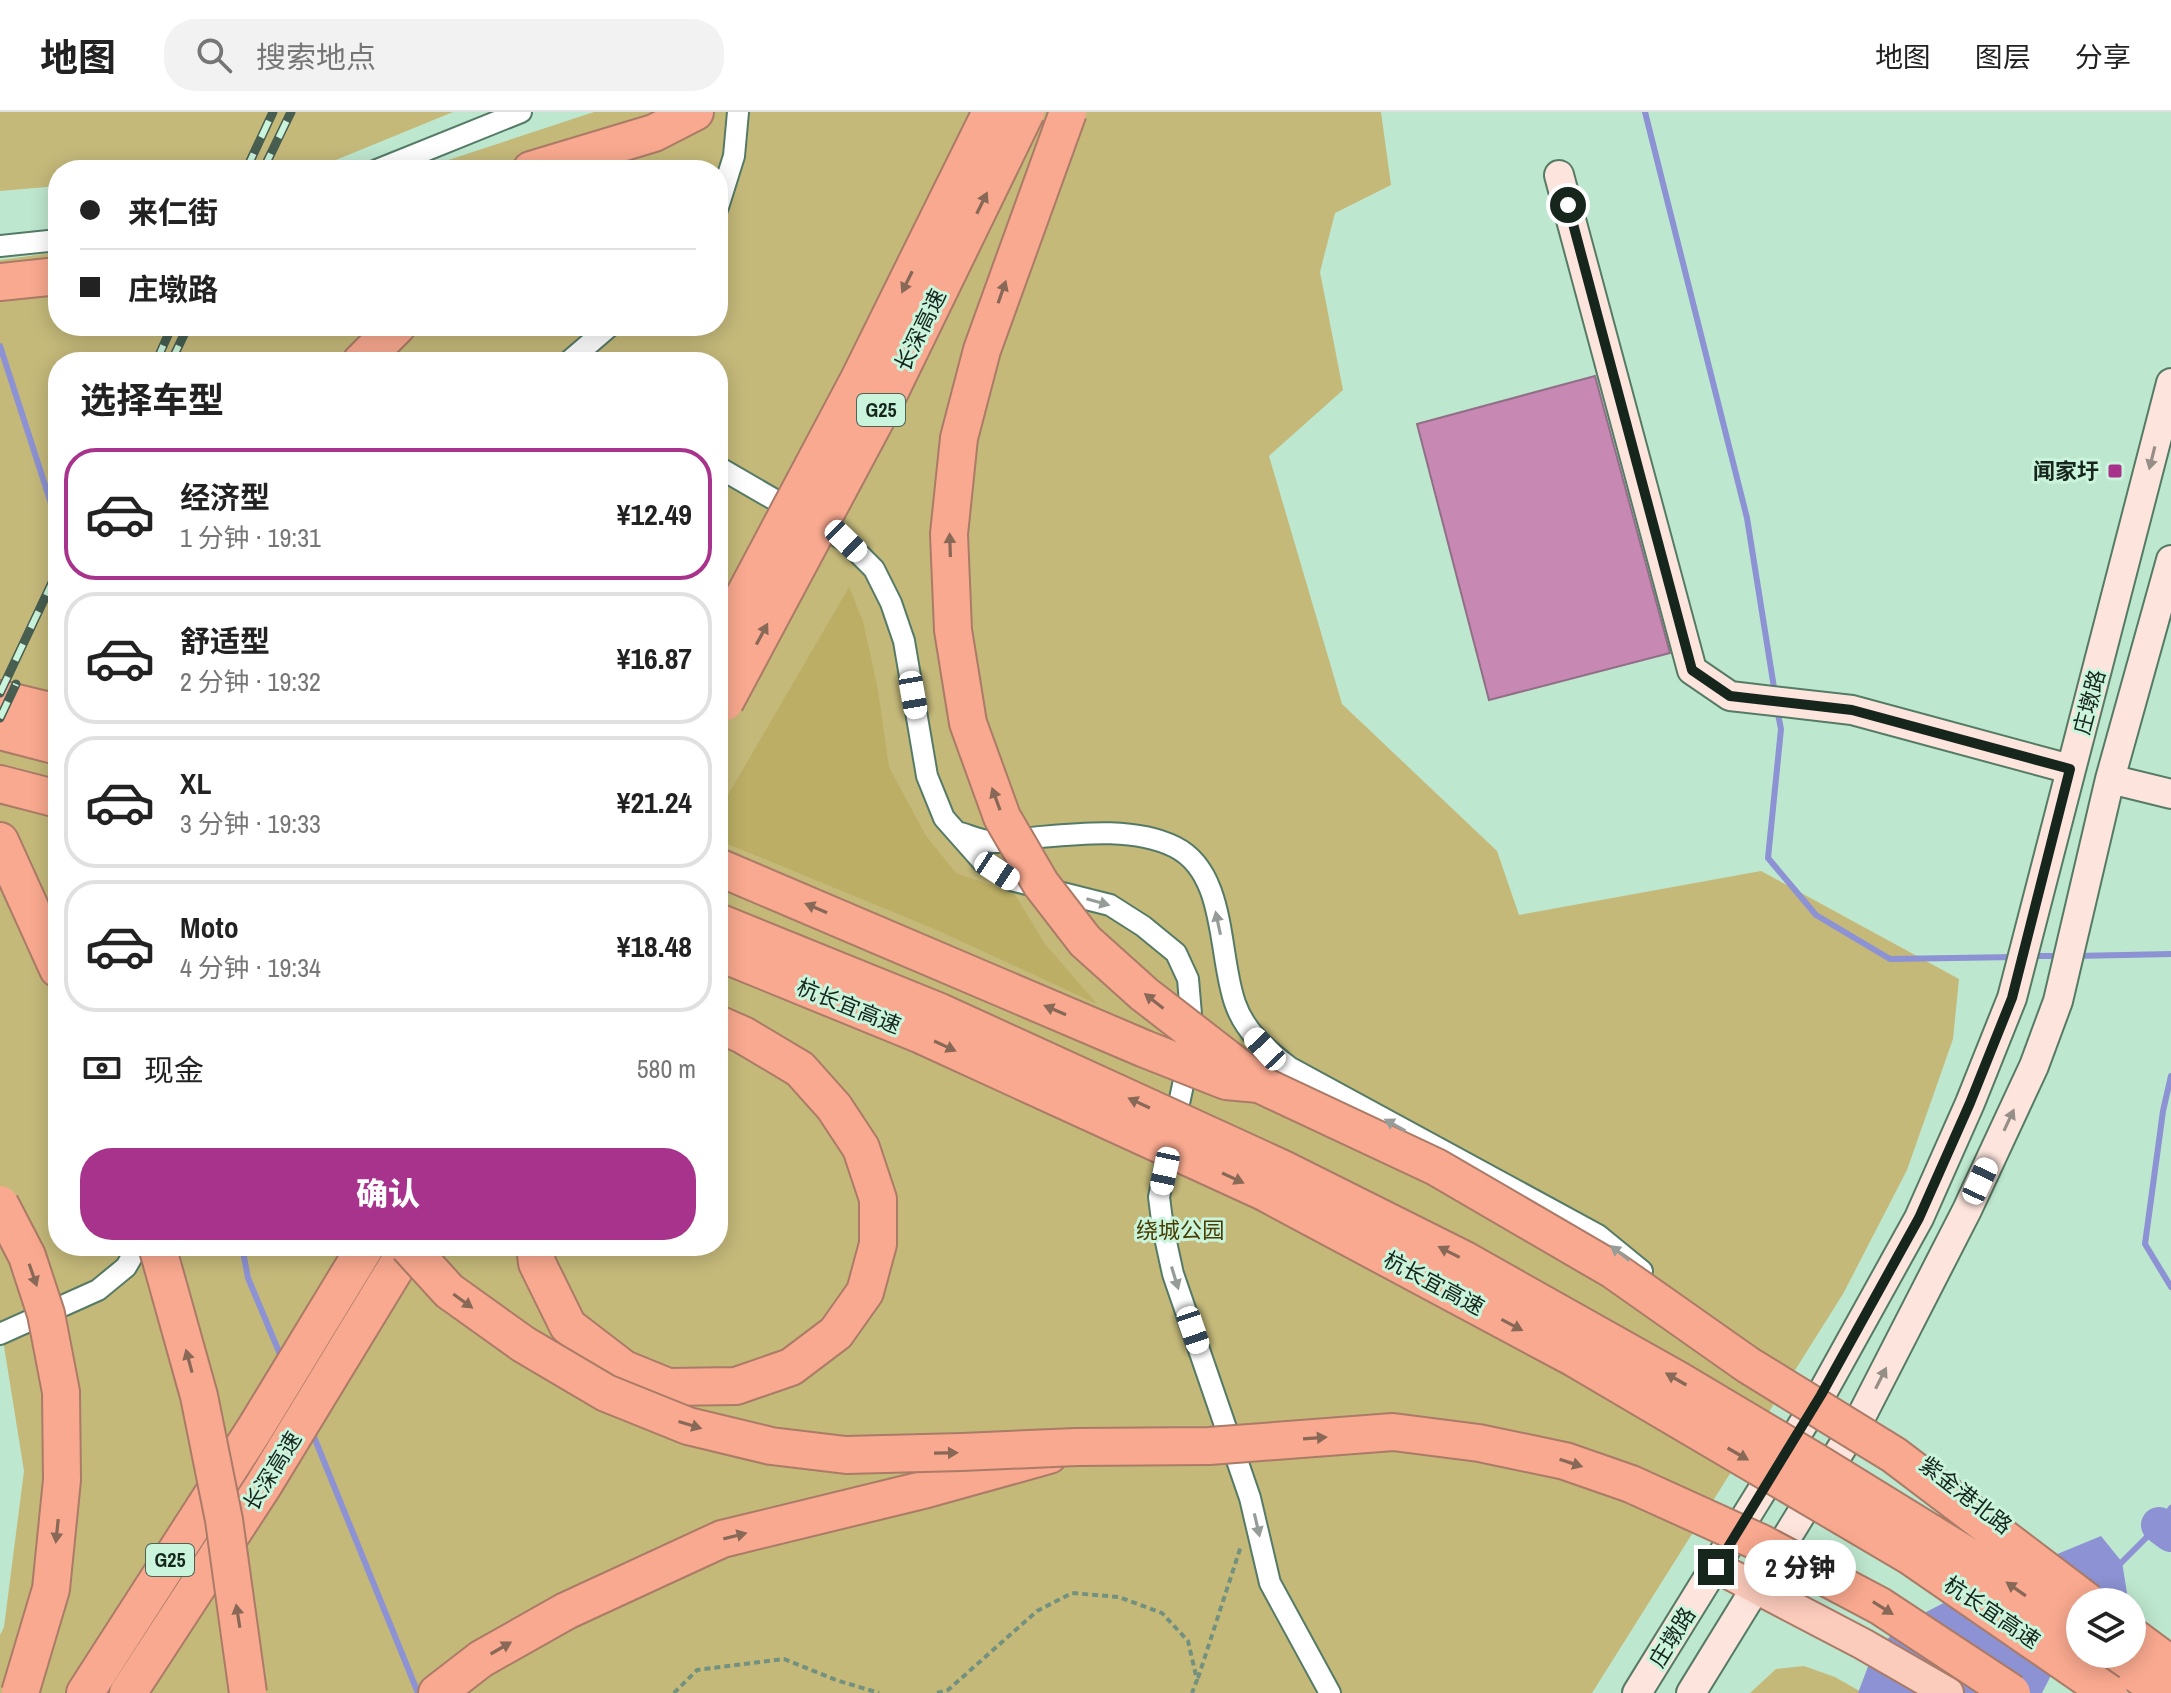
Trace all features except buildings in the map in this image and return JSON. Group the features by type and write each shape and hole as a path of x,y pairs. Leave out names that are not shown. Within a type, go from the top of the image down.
{"highway":[{"path":"610,160 695,112"},
{"name":"长深高速","path":"728,626 859,379 991,112"},
{"name":"长深高速","path":"728,698 883,406 1026,112"},
{"path":"1068,112 982,350 959,438 949,534 953,630 968,723 1002,817 1041,884 1085,941 1144,994 1259,1084 1436,1167 1613,1270 1748,1365 1894,1455 2070,1588"},
{"path":"564,160 654,133"},
{"path":"0,282 48,277"},
{"path":"371,352 387,336"},
{"path":"0,699 48,711"},
{"path":"0,731 48,743"},
{"path":"0,784 48,796"},
{"path":"0,841 48,946"},
{"path":"728,871 1226,1081 1259,1084"},
{"name":"杭长宜高速","path":"728,926 940,1012 1281,1168 1463,1259 1814,1461 1973,1559 2066,1624"},
{"name":"杭长宜高速","path":"728,956 919,1034 1278,1200 1574,1358 1910,1556 2109,1693"},
{"path":"536,1256 568,1326 624,1369 668,1387 736,1386 791,1367 836,1333 865,1292 878,1244 878,1199 861,1148 834,1107 800,1069 728,1028"},
{"path":"0,1204 27,1256 46,1314 61,1392 62,1480 51,1589 20,1693"},
{"path":"160,1256 199,1396 224,1520 248,1693"},
{"name":"长深高速","path":"85,1693 256,1427 359,1256"},
{"name":"长深高速","path":"128,1693 263,1486 403,1256"},
{"path":"418,1256 449,1291 523,1344 606,1393 688,1426 771,1446 846,1455 1209,1446 1393,1432 1479,1443 1565,1461 1631,1484 1761,1543 1880,1606 2012,1693"},
{"path":"437,1693 481,1659 566,1611 722,1539 927,1489 1076,1447"},
{"path":"2146,1639 2171,1665"},
{"path":"2128,1668 2163,1693"}],"main road":[{"path":"1559,175 1692,670 1730,696 1852,710 2070,769"},
{"name":"庄墩路","path":"1637,1693 1821,1395 1919,1218 1970,1103 2012,998 2171,383"},
{"name":"庄墩路","path":"1691,1693 1862,1415 1967,1210 2034,1066 2058,1001 2110,779 2171,560"},
{"path":"2110,779 2171,794"},
{"name":"紫金港北路","path":"1821,1395 1862,1415 2089,1588"},
{"path":"1716,1567 1863,1644 1948,1693"},
{"path":"2146,1635 2171,1651"}],"street":[{"path":"402,160 521,112"},
{"path":"728,175 734,156 738,112"},
{"path":"9,244 48,241"},
{"path":"580,352 598,336"},
{"path":"728,473 846,541 874,569 891,603 904,641 927,776 944,818 983,862 1011,880 1110,905 1143,926 1176,953 1188,979 1193,1038 1159,1197 1163,1228 1173,1274 1250,1498 1270,1583 1330,1693"},
{"path":"957,832 991,842 1078,834 1141,836 1176,848 1199,866 1212,891 1235,1003 1249,1031 1265,1049 1289,1067 1598,1235 1713,1331 1821,1395"},
{"path":"0,1334 98,1290 126,1267 132,1256"}],"path":[{"path":"1192,1693 1242,1545"},
{"path":"937,1693 949,1692 1037,1611 1072,1593 1119,1597 1162,1613 1188,1641 1197,1680"},
{"path":"674,1693 697,1670 784,1659 879,1693"}],"green space":[{"path":"0,112 453,112 336,160 48,160 48,187 0,191"},
{"name":"绕城公园","path":"594,112 1381,112 1391,185 1335,213 1320,272 1343,390 1269,456 1342,704 1497,851 1519,915 1761,871 1959,979 1953,1039 1907,1170 1843,1294 1592,1693 0,1693 0,1635 4,1627 24,1471 0,1321 0,260 48,253 48,336 728,336 728,160 448,160"},
{"path":"1804,1666 1835,1677 1863,1693 1750,1693 1776,1669"}],"shaded area":[{"path":"849,587 863,621 878,690 889,767 926,836 956,873 1014,893 1045,944 1097,1004 939,931 728,844 728,795"}],"water":[{"path":"2101,1536 2122,1562 2126,1588 2066,1588 2066,1646 2042,1693 1858,1693 1869,1664 1897,1627 1965,1592"}],"waterway":[{"path":"1645,112 1747,518 1775,694"},
{"path":"0,346 48,494"},
{"path":"1777,709 1781,729 1768,858 1816,915 1890,959 2016,957"},
{"path":"2075,956 2171,954"},
{"path":"2031,956 2060,956"},
{"path":"2171,1076 2163,1111 2145,1244 2171,1287"},
{"path":"244,1256 248,1278 282,1359"},
{"path":"312,1432 418,1693"},
{"path":"2116,1568 2159,1525 2171,1508"},
{"path":"2159,1525 2171,1534"}],"railway":[{"path":"251,160 273,112"},
{"path":"268,160 291,112"},
{"path":"160,352 168,336"},
{"path":"176,352 183,336"},
{"path":"0,693 48,591"},
{"path":"0,718 16,684"}],"place":[{"name":"闻家圩","path":"2115,471"}],"route":[{"path":"1568,205 1692,670 1730,696 1852,710 2070,769 2012,998 1919,1218 1821,1395 1716,1567"}]}
